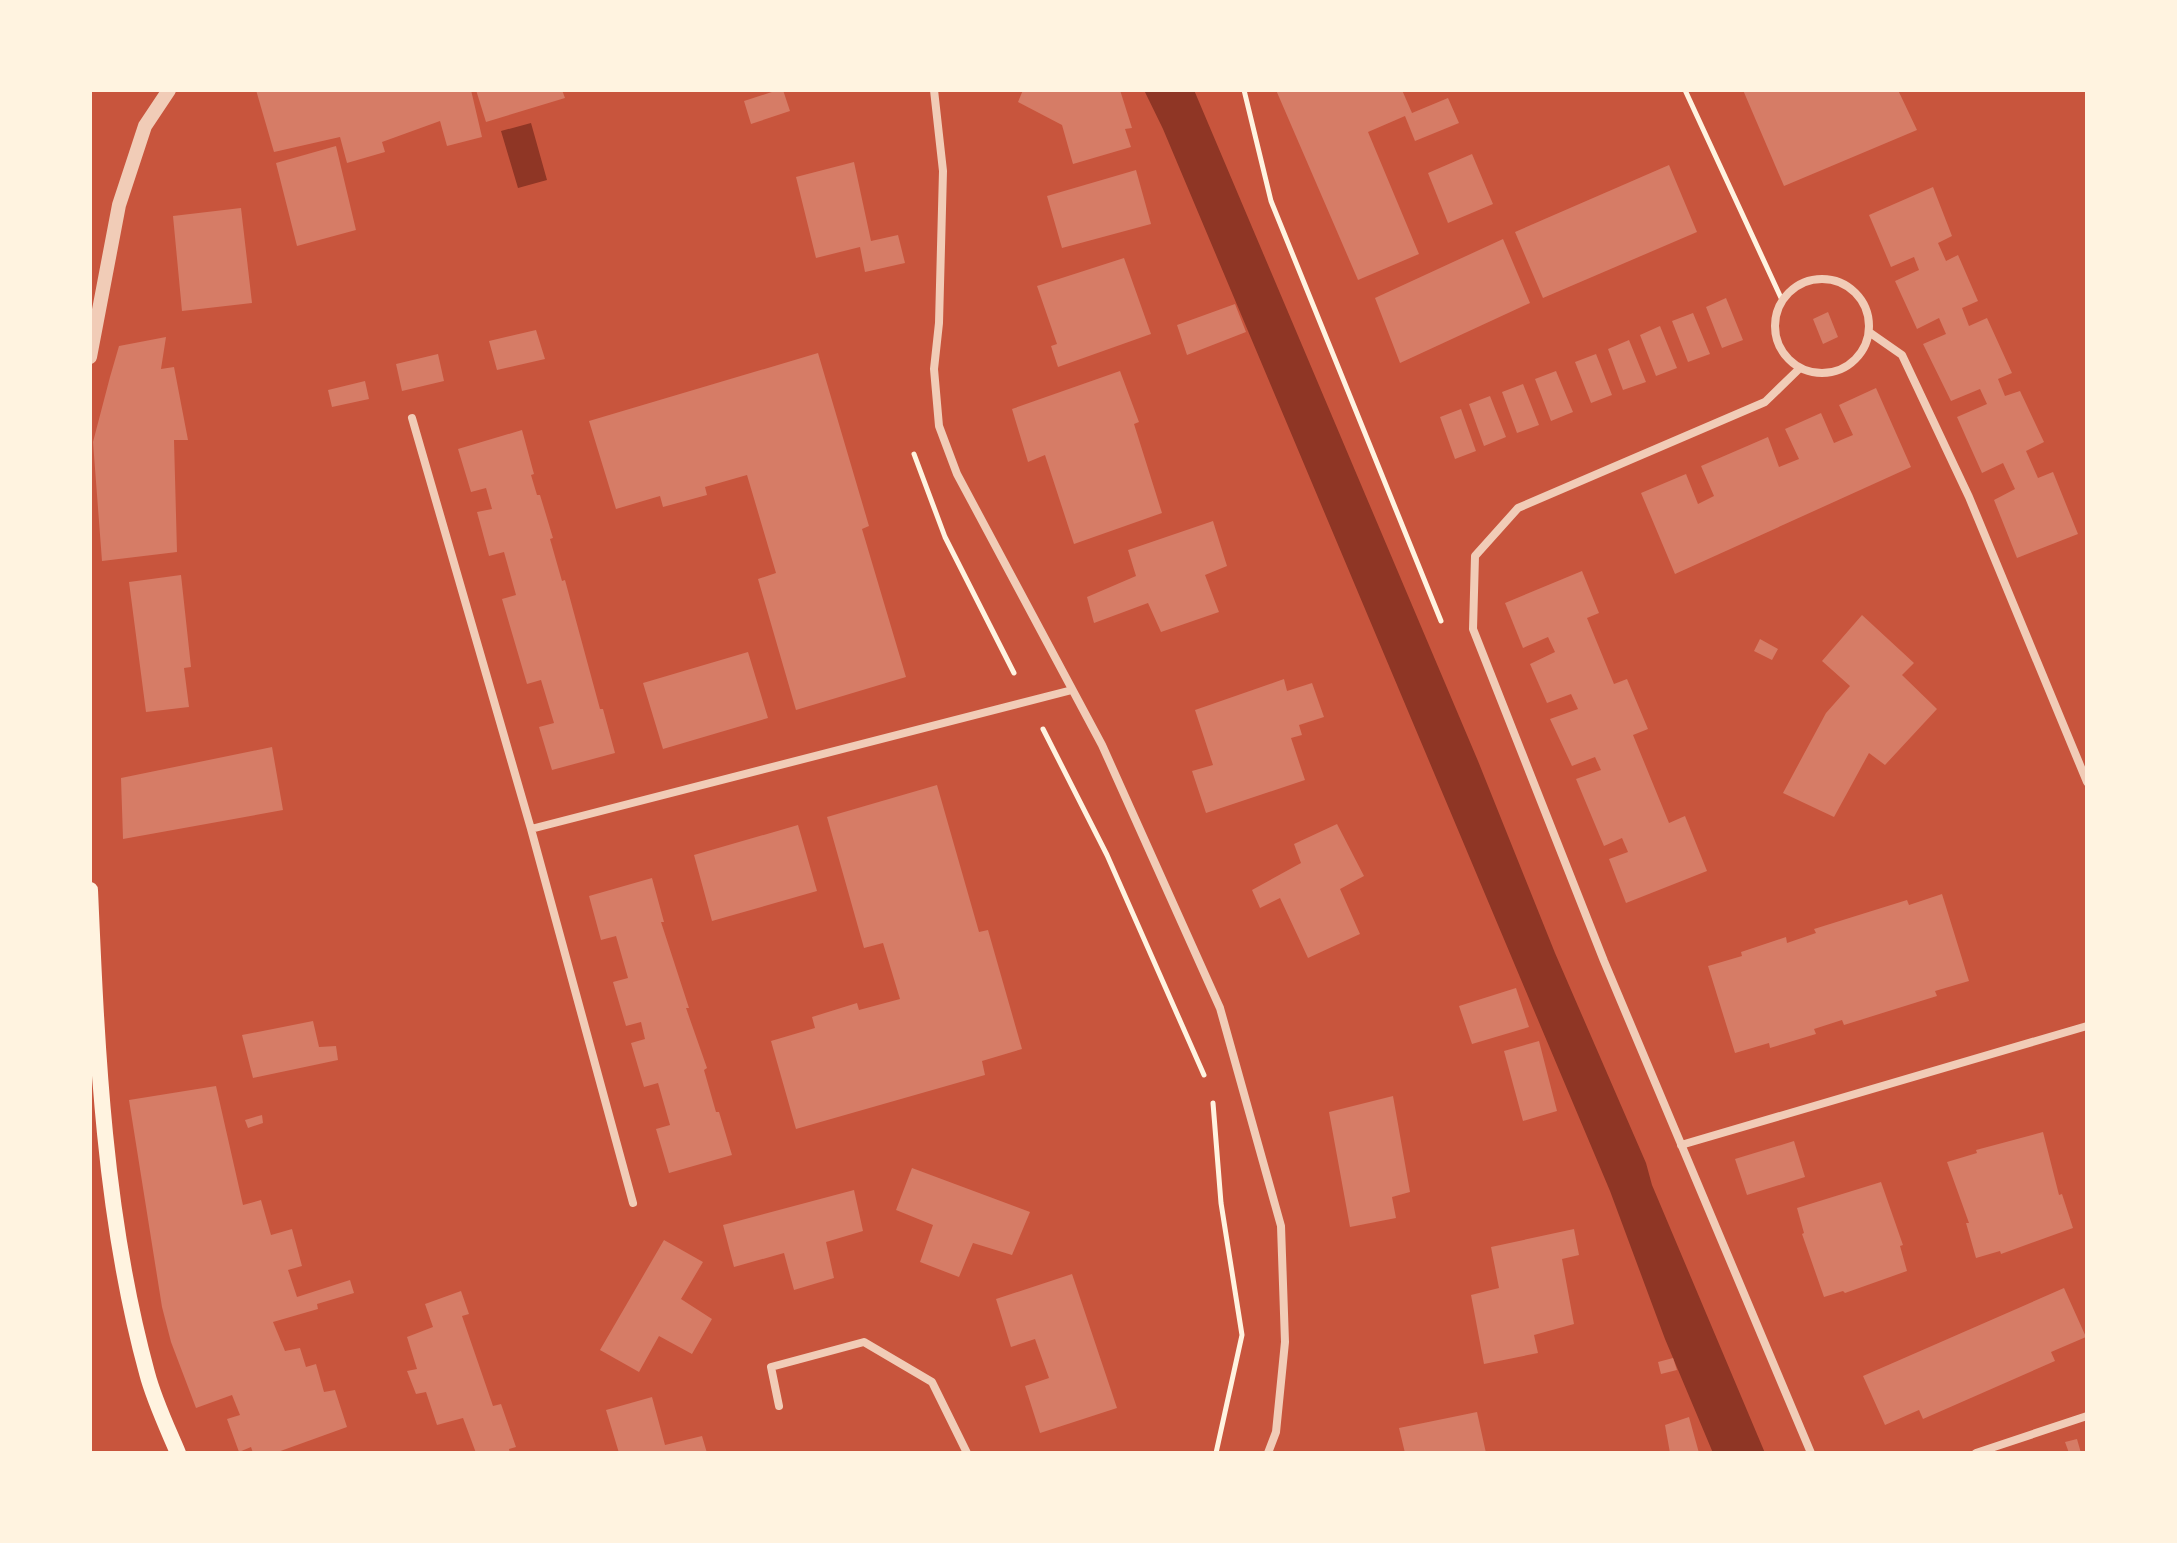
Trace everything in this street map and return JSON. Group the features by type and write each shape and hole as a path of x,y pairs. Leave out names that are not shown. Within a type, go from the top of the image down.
{"main road":[{"path":"90,890 102,1120 123,1264 147,1376 178,1453"}],"street":[{"path":"90,357 119,205 145,126 169,90"},
{"path":"934,90 943,171 939,323 934,369 939,426 957,474 1102,745 1220,1008 1281,1226 1285,1342 1276,1432 1268,1453"},
{"path":"1823,279 1839,282 1853,291 1863,302 1869,332 1856,359 1830,373 1814,373 1787,360 1774,331 1775,315 1782,300 1793,288 1823,279"},
{"path":"1869,332 1902,355 1969,497 2087,782"},
{"path":"1800,368 1765,402 1518,508 1475,556 1473,629 1604,961 1811,1453"},
{"path":"412,418 531,829 633,1203"},
{"path":"531,829 1072,690"},
{"path":"1681,1145 2087,1026"},
{"path":"779,1406 771,1367 864,1342 932,1382 967,1453"},
{"path":"1976,1453 2087,1416"}],"path":[{"path":"1244,90 1271,201 1443,625"},
{"path":"1685,90 1782,300"},
{"path":"914,444 915,458 945,537 1107,855 1206,1079"},
{"path":"1212,1093 1221,1203 1242,1335 1216,1453"}],"shaded area":[{"path":"1144,90 1194,90 1478,761 1555,953 1646,1163 1652,1185 1765,1453 1713,1453 1665,1339 1610,1191"},
{"path":"531,123 547,180 518,188 501,131"}],"building":[{"path":"256,90 471,90 482,137 447,146 440,121 382,142 385,152 347,163 340,137 274,152"},
{"path":"476,90 562,90 565,98 486,122"},
{"path":"783,90 790,111 751,124 744,101"},
{"path":"1023,90 1120,90 1132,128 1125,129 1131,147 1073,164 1062,125 1018,102"},
{"path":"1276,90 1402,90 1412,113 1448,98 1459,123 1415,141 1405,116 1368,132 1419,254 1358,280"},
{"path":"1743,90 1898,90 1917,130 1784,186"},
{"path":"336,146 356,230 297,246 276,163"},
{"path":"1472,154 1493,204 1448,223 1428,173"},
{"path":"854,162 871,241 898,235 905,263 865,272 860,247 816,258 796,177"},
{"path":"1669,165 1697,232 1543,298 1515,232"},
{"path":"1136,170 1151,224 1062,248 1047,196"},
{"path":"1933,187 1952,236 1938,243 1946,261 1958,255 1978,301 1962,308 1969,326 1987,318 2012,373 1998,379 2005,396 2020,391 2044,442 2026,451 2038,478 2053,472 2078,534 2017,558 1994,500 2015,489 2003,463 1982,473 1957,417 1987,404 1980,389 1951,401 1923,344 1946,334 1939,318 1917,329 1895,281 1919,270 1914,257 1891,267 1869,215"},
{"path":"241,208 252,303 182,311 173,216"},
{"path":"1503,239 1530,303 1400,363 1375,298"},
{"path":"1124,258 1151,334 1058,367 1051,346 1057,344 1037,286"},
{"path":"1726,298 1743,340 1722,348 1706,307"},
{"path":"1235,304 1246,332 1187,355 1177,325"},
{"path":"1828,312 1838,337 1823,344 1813,319"},
{"path":"1693,313 1710,354 1688,362 1672,321"},
{"path":"1660,326 1677,368 1656,376 1640,335"},
{"path":"536,330 545,359 497,370 489,341"},
{"path":"166,337 161,369 174,367 188,440 174,440 177,552 102,561 93,442 110,377 119,346"},
{"path":"1629,340 1646,382 1623,390 1608,349"},
{"path":"818,353 869,526 862,529 906,677 796,710 758,579 776,573 747,475 705,487 707,495 663,507 660,496 616,509 589,421"},
{"path":"438,354 444,381 402,391 396,364"},
{"path":"1596,354 1612,395 1591,403 1575,362"},
{"path":"1120,371 1139,422 1134,424 1162,513 1074,544 1045,455 1028,462 1012,409"},
{"path":"1556,371 1573,412 1551,421 1535,379"},
{"path":"365,381 369,399 332,407 328,390"},
{"path":"1523,384 1539,425 1517,433 1502,392"},
{"path":"1876,388 1911,467 1675,574 1641,493 1686,474 1698,504 1714,496 1701,466 1768,437 1779,467 1799,459 1785,429 1821,413 1834,443 1853,435 1839,405"},
{"path":"1490,396 1506,437 1484,446 1469,404"},
{"path":"1461,409 1476,451 1455,459 1440,417"},
{"path":"522,430 534,474 531,475 553,538 550,539 562,581 565,580 615,753 552,770 539,727 554,723 541,680 527,684 502,599 516,595 504,552 489,556 477,512 492,509 486,488 471,492 458,449"},
{"path":"1213,521 1227,566 1205,575 1219,612 1161,632 1148,603 1094,623 1087,597 1136,576 1128,550"},
{"path":"1582,571 1599,613 1587,618 1614,684 1627,679 1648,729 1633,735 1669,823 1685,816 1707,871 1626,903 1609,859 1628,852 1622,838 1604,846 1576,779 1601,770 1595,757 1572,766 1550,719 1578,709 1571,694 1547,703 1530,664 1555,652 1548,637 1523,648 1505,603"},
{"path":"181,575 191,667 184,668 189,707 146,712 129,582"},
{"path":"1862,615 1914,663 1902,675 1937,709 1885,765 1869,753 1834,817 1783,793 1826,713 1850,686 1822,661"},
{"path":"1760,639 1778,649 1772,660 1754,651"},
{"path":"748,652 768,718 663,749 643,683"},
{"path":"1284,679 1287,691 1312,683 1324,717 1299,725 1302,735 1291,738 1305,780 1206,813 1192,771 1213,765 1195,710"},
{"path":"272,747 283,810 123,839 121,778"},
{"path":"937,785 979,932 988,930 1022,1049 982,1061 985,1075 796,1129 771,1041 815,1028 812,1017 857,1003 859,1010 900,999 883,943 864,948 827,817"},
{"path":"1337,824 1364,876 1340,889 1360,934 1308,958 1280,898 1260,908 1252,890 1301,863 1294,844"},
{"path":"798,825 817,891 712,921 694,855"},
{"path":"652,878 664,922 661,922 707,1068 704,1070 716,1112 719,1112 732,1155 669,1173 656,1129 670,1125 658,1083 644,1087 631,1043 645,1039 641,1022 626,1026 613,982 628,978 616,936 601,940 589,896"},
{"path":"1942,894 1969,981 1935,991 1937,996 1844,1025 1842,1020 1814,1029 1816,1034 1770,1048 1769,1043 1735,1053 1708,966 1742,956 1741,952 1786,937 1787,943 1816,933 1814,929 1907,900 1909,905"},
{"path":"1516,988 1529,1027 1472,1044 1459,1006"},
{"path":"313,1021 319,1047 336,1046 338,1060 253,1078 242,1035"},
{"path":"1539,1041 1557,1111 1523,1121 1504,1051"},
{"path":"216,1086 243,1205 261,1200 271,1235 292,1229 302,1266 288,1270 297,1297 350,1280 354,1293 317,1304 318,1309 273,1322 285,1351 300,1348 306,1367 316,1364 324,1392 335,1390 347,1427 275,1453 253,1453 251,1447 239,1452 227,1419 240,1415 232,1395 196,1408 171,1342 162,1307 129,1100"},
{"path":"1393,1096 1410,1192 1392,1197 1396,1218 1350,1227 1329,1112"},
{"path":"262,1115 263,1123 248,1128 245,1120"},
{"path":"2043,1132 2059,1195 2062,1194 2073,1228 2001,1254 2000,1251 1976,1258 1966,1223 1969,1223 1947,1162 1977,1153 1976,1150"},
{"path":"1794,1141 1805,1177 1747,1195 1735,1159"},
{"path":"912,1168 1030,1212 1012,1255 973,1243 959,1277 920,1262 933,1225 896,1210"},
{"path":"1881,1182 1903,1245 1900,1246 1907,1271 1845,1293 1824,1297 1802,1234 1797,1208"},
{"path":"854,1190 863,1231 826,1242 834,1278 794,1290 784,1253 734,1267 723,1225"},
{"path":"1574,1229 1579,1255 1562,1259 1574,1324 1534,1335 1538,1353 1484,1364 1471,1295 1499,1288 1491,1247"},
{"path":"664,1240 703,1262 681,1299 712,1319 692,1354 659,1336 639,1372 600,1350"},
{"path":"1072,1274 1117,1408 1040,1433 1025,1386 1049,1378 1035,1339 1011,1347 996,1299"},
{"path":"2064,1288 2086,1337 2051,1352 2055,1361 1923,1419 1919,1410 1885,1425 1863,1376"},
{"path":"461,1291 469,1314 462,1316 493,1406 501,1404 516,1447 509,1449 510,1453 476,1453 463,1418 437,1425 426,1392 416,1394 407,1371 417,1369 407,1337 433,1327 425,1304"},
{"path":"1673,1358 1677,1370 1661,1374 1658,1362"},
{"path":"652,1397 665,1445 702,1436 707,1453 619,1453 606,1410"},
{"path":"1477,1412 1486,1453 1405,1453 1399,1428"},
{"path":"1689,1417 1699,1453 1670,1453 1665,1425"},
{"path":"2077,1439 2081,1453 2069,1453 2065,1442"}]}
